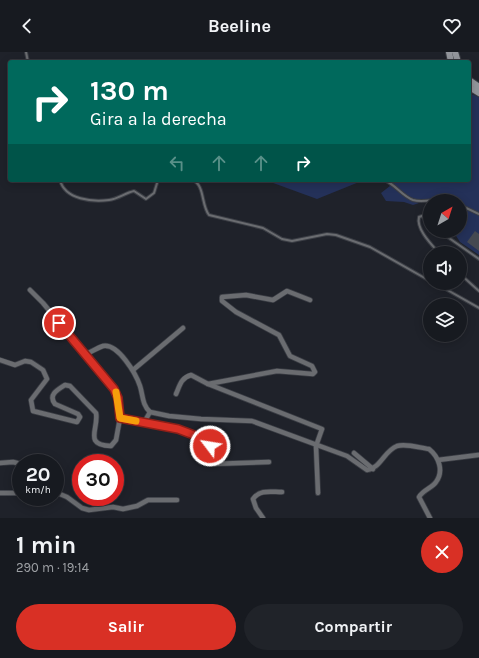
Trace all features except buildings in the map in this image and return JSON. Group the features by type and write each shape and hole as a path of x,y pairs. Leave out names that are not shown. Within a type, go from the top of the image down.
{"street":[{"path":"0,360 15,365 25,361 35,364 42,370 47,379 31,400 33,411 78,422 80,417 78,414 55,404 52,401 52,397 56,391 65,385 70,386 96,413 97,418 93,436 95,441 102,446 111,446 116,440 120,418 118,398 114,389 86,354 30,290"},
{"path":"208,384 277,371 313,374 315,372 312,366 290,356 280,336 236,312 222,300 222,297 246,295 273,300 287,291 310,300"},
{"path":"133,370 183,328"},
{"path":"86,354 103,346 108,346 116,350 133,370 140,387 143,402 150,412 201,420 252,421 316,446 347,456 367,470 373,469 392,449 397,446 429,450 438,460 440,471 438,479 419,497 430,518"},
{"path":"176,394 181,382 186,377 191,375 208,384 322,429 316,446 318,493"},
{"path":"146,424 146,419 150,412"},
{"path":"120,418 178,429 207,440 210,446 206,458 210,464 269,462"},
{"path":"354,452 373,469"},
{"path":"438,460 478,455"},
{"path":"0,463 12,462"},
{"path":"0,492 12,493"},
{"path":"263,518 256,508 253,499 257,494 262,492 282,492"},
{"path":"64,496 82,508 90,510 113,507 123,509 137,506 148,500 177,500"}],"lane":[{"path":"61,182 66,190 74,196 85,200 111,200 134,192 146,199 154,193 157,182"},
{"path":"195,182 200,187 204,205 209,214 263,228 282,239 292,241 327,234 336,235 370,247 423,276"},
{"path":"389,182 414,200 423,200"},
{"path":"467,208 479,214"},
{"path":"423,217 419,217 418,221 423,231"},
{"path":"449,238 479,259"},
{"path":"467,280 479,291"},
{"path":"447,290 479,308"}],"shaded area":[{"path":"471,94 479,97 479,255 460,242 457,238 467,238 467,194 423,194 423,202 413,205 404,202 386,201 381,193 390,186 388,182 471,182"},
{"path":"270,182 359,182 317,199"}],"slow traffic":[{"path":"116,392 120,409 120,418 136,421"}],"route":[{"path":"59,323 114,389 118,398 120,418 178,429 207,440 210,446"}]}
